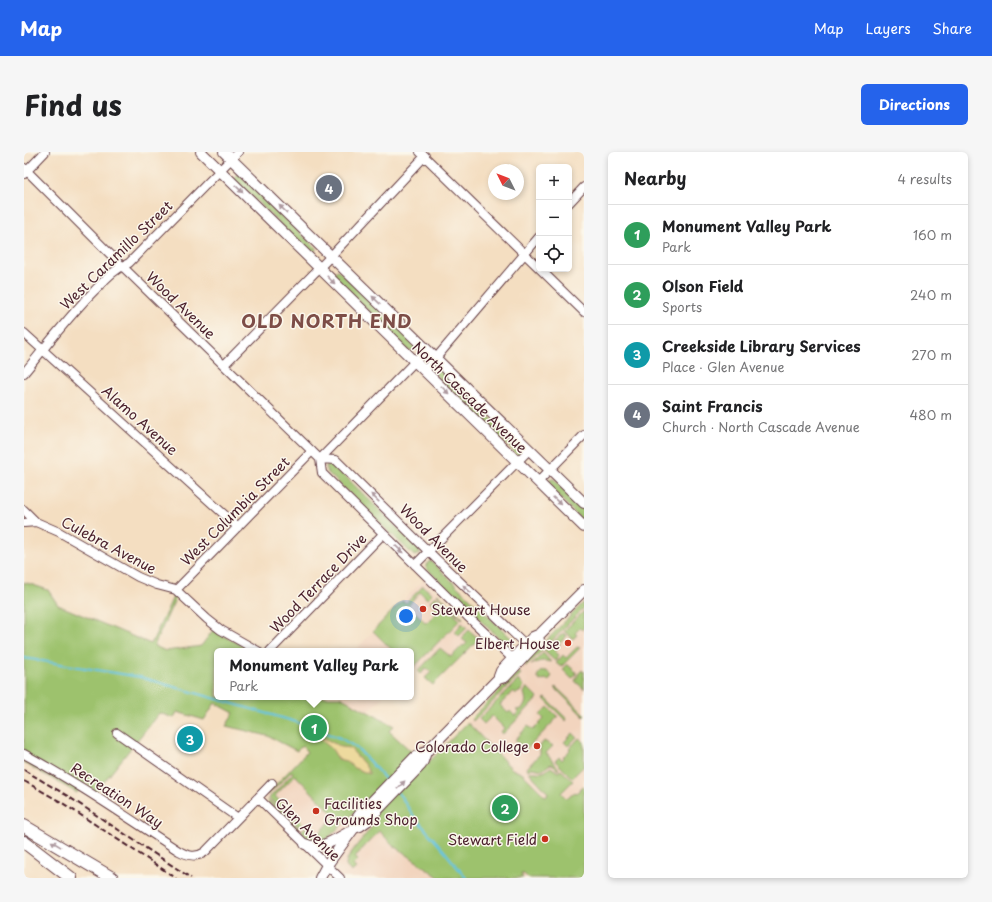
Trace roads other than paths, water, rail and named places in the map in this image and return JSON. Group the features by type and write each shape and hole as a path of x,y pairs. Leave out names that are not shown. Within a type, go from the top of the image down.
{"highway":[{"path":"24,826 112,878"},
{"path":"24,842 71,878"}],"main road":[{"name":"North Cascade Avenue","path":"201,152 584,527"},
{"name":"North Cascade Avenue","path":"232,154 331,256 584,503"},
{"path":"305,844 309,846 319,846 360,826 364,817 412,767 418,756 426,752 498,679 501,671 533,637 540,634 584,590"},
{"path":"498,679 505,677 539,642 540,634"},
{"path":"320,878 327,865 352,830"}],"street":[{"path":"25,171 45,152"},
{"name":"West Caramillo Street","path":"24,373 80,306 113,272 129,263 220,171 232,154"},
{"path":"224,364 331,256 423,154 536,266"},
{"name":"Wood Avenue","path":"25,171 312,451 320,459 322,473 513,659"},
{"path":"572,200 584,187"},
{"path":"424,370 536,241"},
{"path":"542,272 584,312"},
{"name":"Alamo Avenue","path":"24,333 238,527"},
{"path":"320,459 427,349"},
{"path":"538,482 584,435"},
{"path":"415,565 529,450"},
{"name":"West Columbia Street","path":"176,590 312,451"},
{"name":"Wood Avenue","path":"320,459 336,460 526,645"},
{"path":"24,510 36,522"},
{"name":"Culebra Avenue","path":"24,523 36,522 59,532 138,577 157,585 176,590 221,630 253,648"},
{"name":"Wood Terrace Drive","path":"273,648 383,534"},
{"path":"117,733 238,818 272,783"},
{"name":"Recreation Way","path":"24,754 53,770 179,851 190,856 200,855 205,852 238,818"},
{"name":"Glen Avenue","path":"258,798 340,878"}],"waterway":[{"path":"24,658 140,677 214,698"},
{"path":"220,700 293,721 340,738 360,751 387,781"},
{"path":"398,793 412,814 466,878"}],"railway":[{"path":"24,770 66,795 191,878"},
{"path":"24,781 61,802 176,878"}],"place":[{"name":"Saint Francis","path":"329,188"},
{"name":"Stewart House","path":"423,609"},
{"name":"Elbert House","path":"568,643"},
{"name":"Monument Valley Park","path":"314,728"},
{"name":"Creekside Library Services","path":"190,739"},
{"name":"Colorado College","path":"537,746"},
{"name":"Olson Field","path":"505,808"},
{"name":"Facilities Grounds Shop","path":"316,811"},
{"name":"Stewart Field","path":"545,839"}],"district":[{"name":"OLD NORTH END","path":"327,320"}]}
